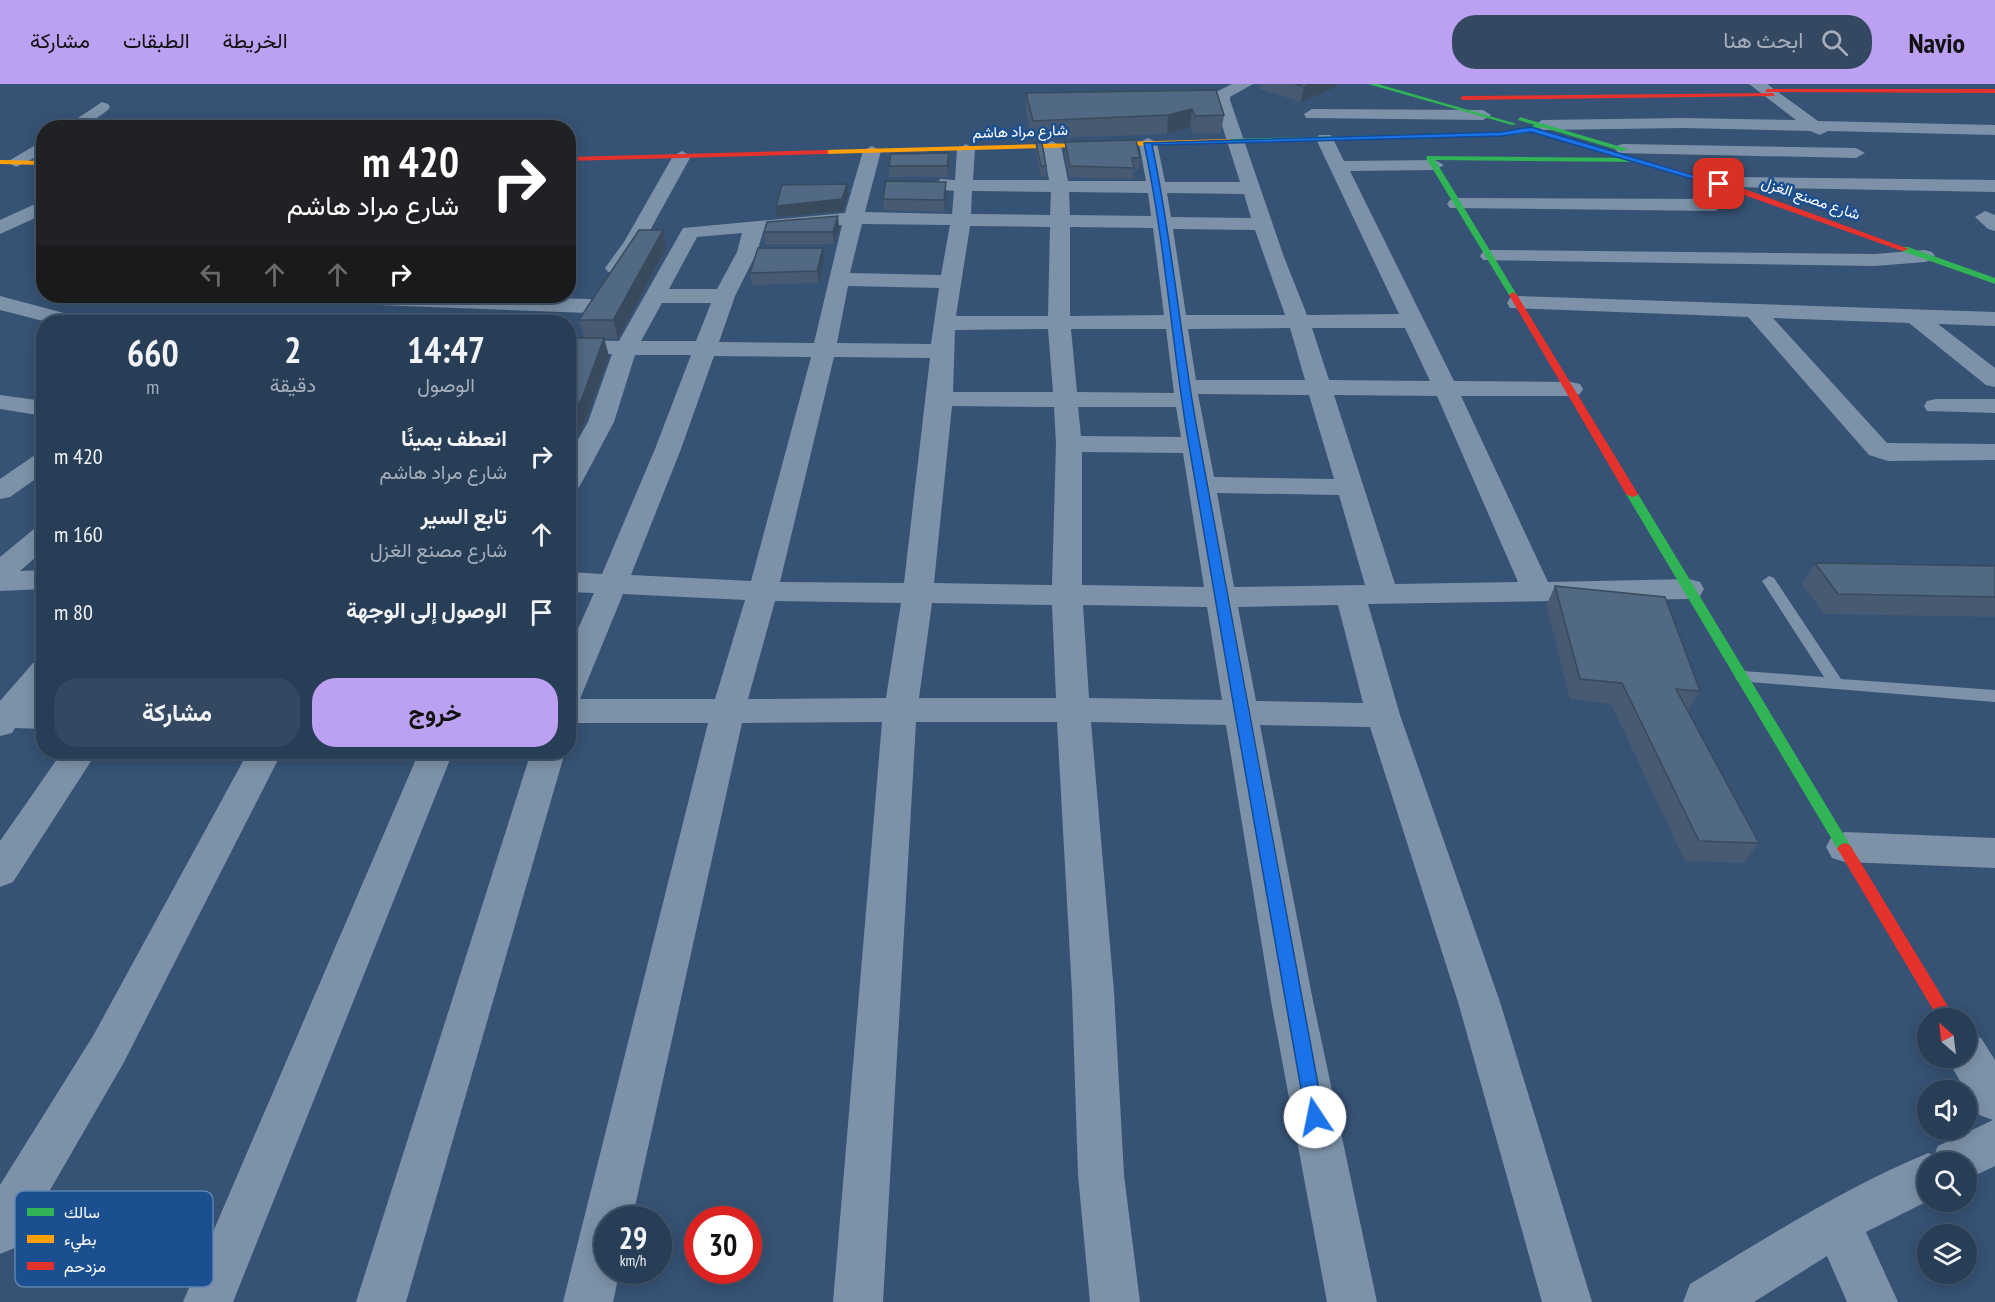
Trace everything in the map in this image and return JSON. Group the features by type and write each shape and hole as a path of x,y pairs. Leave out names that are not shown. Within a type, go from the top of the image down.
{"street":[{"path":"1245,84 1222,95 1222,99 1263,224 1299,322 1383,593"},
{"name":"شارع مصنع الغزل","path":"1371,84 1449,101 1483,115 1624,149 1738,183 1995,273"},
{"name":"شارع مصنع الغزل","path":"1398,84 1736,189 1995,281"},
{"path":"1766,90 1817,128 1858,148 1900,186"},
{"path":"1483,115 1312,107 1766,90 1890,93 1995,91"},
{"path":"1200,99 1222,99"},
{"path":"83,120 102,107"},
{"path":"1537,127 1684,123 1817,128 1995,130"},
{"name":"شارع مراد هاشم","path":"576,159 1514,133 1537,127"},
{"path":"1412,136 1432,162 1571,389 1649,525 1941,1008"},
{"path":"1325,139 1446,389 1538,593"},
{"path":"1148,143 1157,188 1186,393 1241,713 1292,1001 1352,1302"},
{"path":"1052,146 1060,187 1059,322 1069,444 1067,595 1073,710 1093,992 1101,1175 1115,1302"},
{"path":"1927,146 1995,147"},
{"path":"1624,149 1858,148"},
{"path":"8,162 36,149"},
{"path":"858,1302 900,712 918,594 940,399 944,323 961,219 966,149"},
{"path":"611,1206 728,711 763,591 824,350 844,252 872,151"},
{"path":"576,327 633,243 682,156"},
{"path":"1339,166 1432,162 1638,160"},
{"path":"8,162 36,163"},
{"path":"1738,183 1995,186"},
{"path":"863,184 886,184"},
{"path":"919,185 1251,188"},
{"path":"1457,204 1715,206"},
{"path":"0,228 36,210"},
{"path":"24,216 36,217"},
{"path":"633,243 690,232 755,225 854,219 1263,224"},
{"path":"576,671 669,449 724,296 747,252 755,225"},
{"path":"576,467 601,422 626,348 690,232"},
{"path":"747,252 768,252"},
{"path":"822,252 844,252"},
{"path":"1490,256 1875,260 1925,256"},
{"path":"840,279 950,282"},
{"path":"655,296 724,296"},
{"path":"0,303 42,315"},
{"path":"10,325 44,303"},
{"path":"509,303 589,306"},
{"path":"1518,303 1995,319"},
{"path":"1754,311 1878,449 1887,453 1995,452"},
{"path":"1914,316 1995,380"},
{"path":"944,323 1413,321"},
{"path":"576,346 941,351"},
{"path":"940,399 1067,400 1319,388 1571,389"},
{"path":"0,402 36,408"},
{"path":"1936,406 1995,406"},
{"path":"1069,444 1195,445"},
{"path":"0,491 36,466"},
{"path":"1202,485 1349,487"},
{"path":"0,572 36,542"},
{"path":"0,580 36,579"},
{"path":"576,582 763,591 1221,597 1689,589"},
{"path":"1350,593 1383,715 1479,1002 1567,1302"},
{"path":"2,719 36,680"},
{"path":"576,711 1073,710 1383,715"},
{"path":"2,719 36,717"},
{"path":"0,872 75,759"},
{"path":"23,1191 108,1050 261,759"},
{"path":"208,1302 433,759"},
{"path":"381,1302 546,759"},
{"path":"1845,847 1995,853"},
{"path":"1976,1068 1995,1100"},
{"path":"1974,1152 1995,1142"},
{"path":"1708,1302 1836,1222 1917,1182"},
{"path":"0,1230 15,1205"},
{"path":"1836,1222 1873,1302"},
{"path":"588,1302 594,1277"}],"lane":[{"path":"1769,581 1837,685"},
{"path":"1743,677 1995,696"}],"building":[{"path":"1216,90 1224,115 1195,116 1192,109 1168,115 1033,121 1026,93"},
{"path":"1136,140 1140,158 1132,158 1134,168 1070,166 1065,142"},
{"path":"1036,143 1042,143 1046,166 1041,166"},
{"path":"949,153 947,166 889,166 891,154"},
{"path":"886,181 946,182 944,200 883,199"},
{"path":"847,184 842,199 776,206 782,185"},
{"path":"838,216 833,232 764,232 767,222"},
{"path":"639,230 663,230 613,320 579,320 588,306"},
{"path":"758,248 823,248 817,271 750,273"},
{"path":"576,338 604,338 576,409"},
{"path":"1815,563 1995,566 1995,597 1838,594"},
{"path":"1555,586 1665,597 1700,691 1676,689 1759,843 1699,841 1622,683 1580,679"}],"traffic: fast":[{"path":"1371,84 1514,124"},
{"path":"1520,119 1624,149"},
{"path":"1228,141 1501,134 1524,132 1542,125"},
{"path":"1513,295 1430,158 1638,160"},
{"path":"1905,249 1995,281"},
{"path":"1632,494 1845,849"}],"traffic: slow":[{"path":"825,152 1228,141"},
{"path":"0,162 36,163"}],"traffic: jam":[{"path":"1767,91 1995,91"},
{"path":"1463,98 1773,95"},
{"path":"576,159 825,152"},
{"path":"1618,155 1736,189 1905,249"},
{"path":"1513,295 1632,494"},
{"path":"1845,849 1941,1008"}],"route":[{"path":"1315,1117 1292,1001 1187,400 1157,188 1148,143 1501,134 1524,132 1531,129 1719,184"}]}
